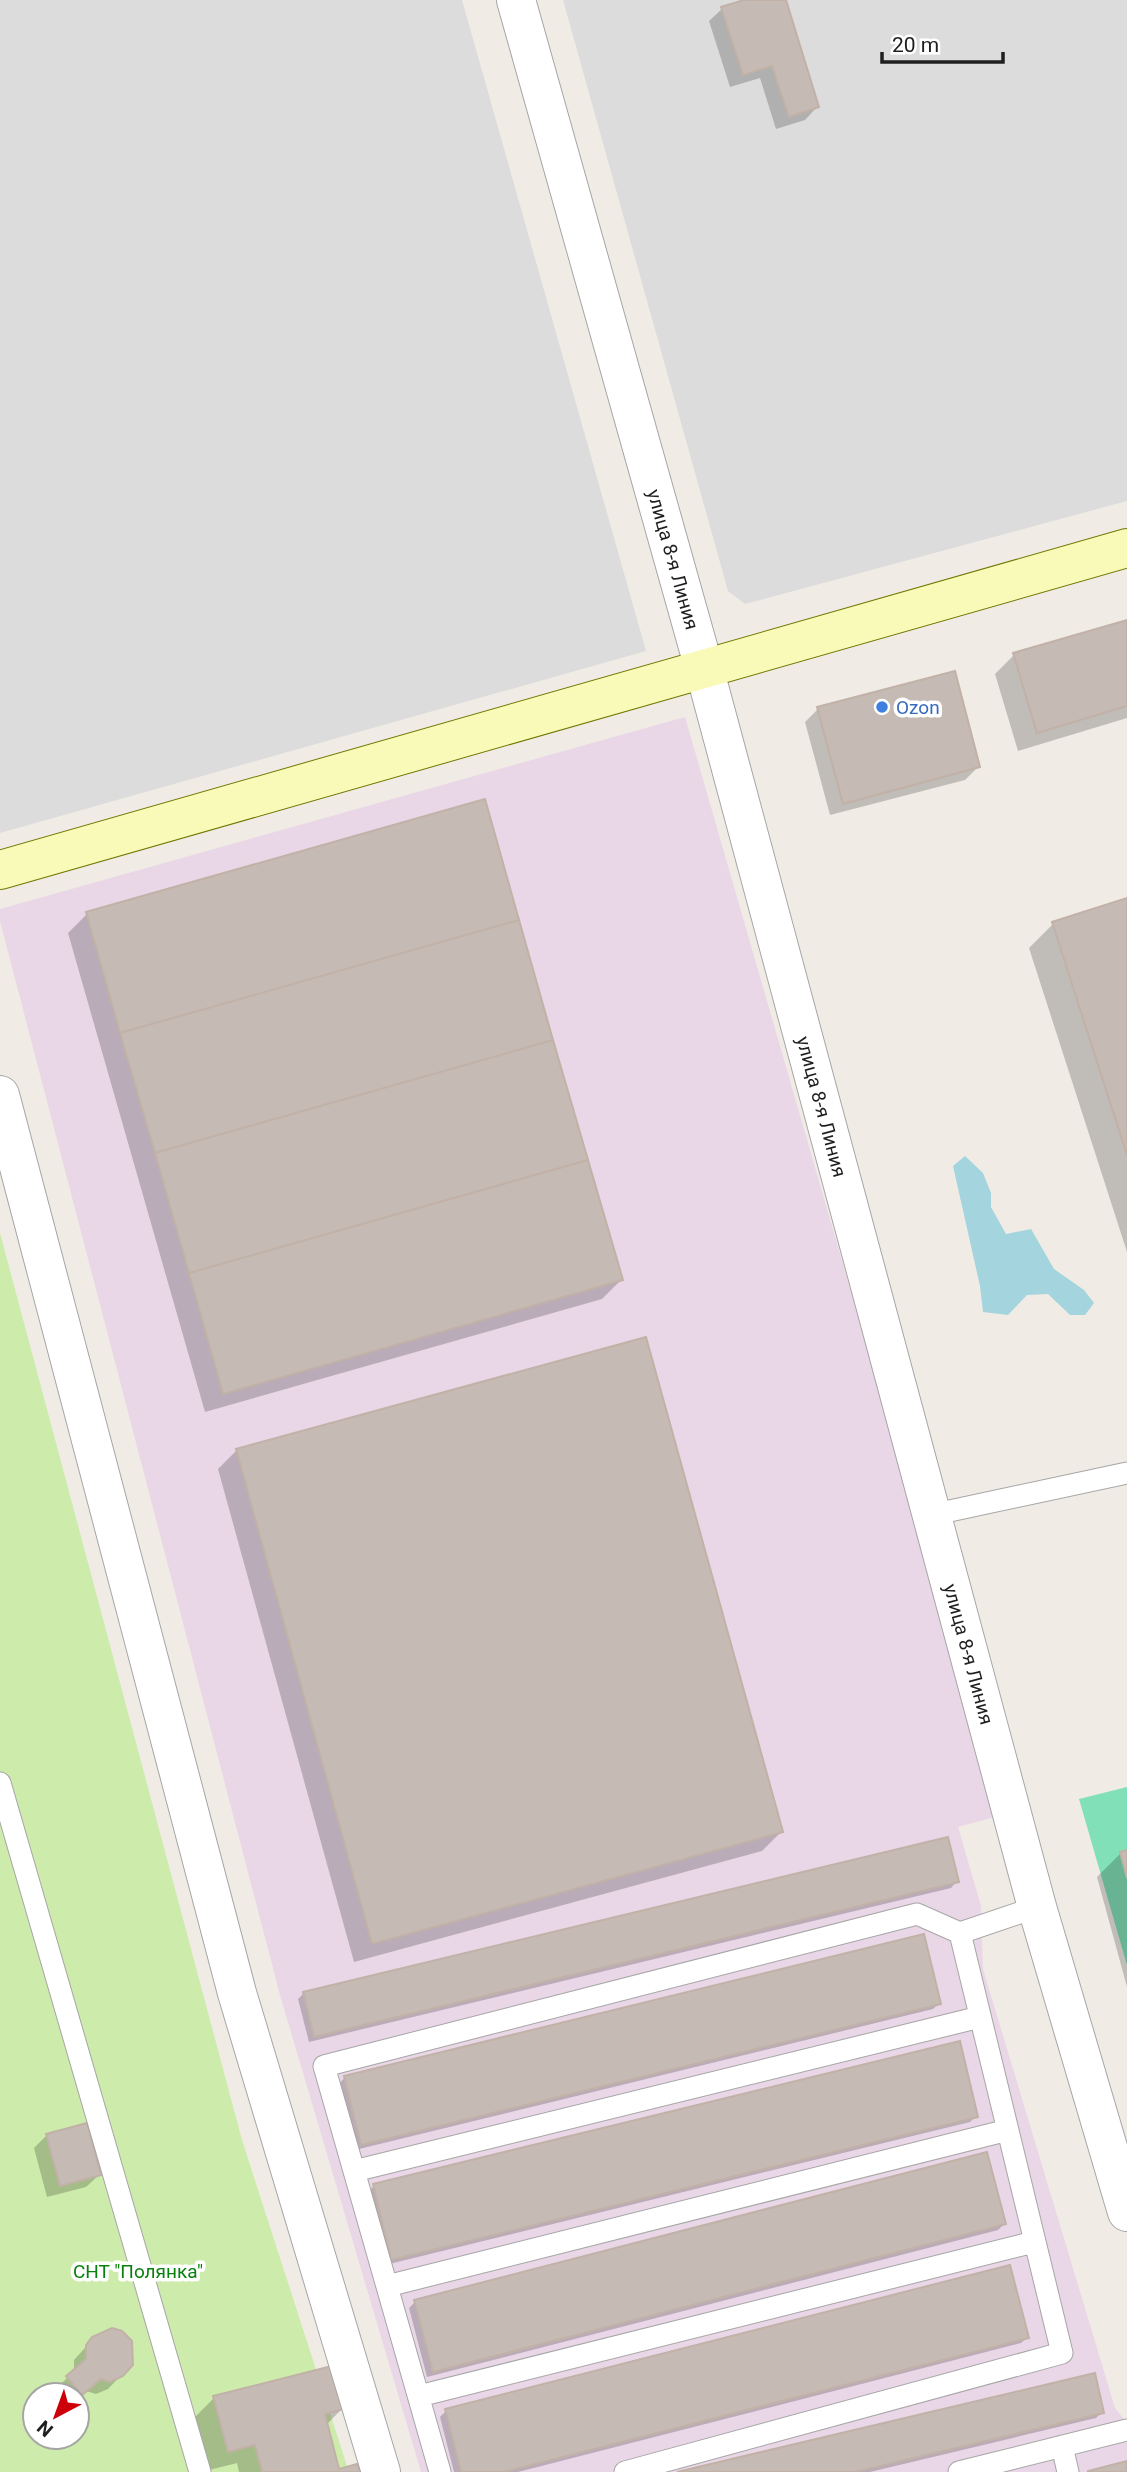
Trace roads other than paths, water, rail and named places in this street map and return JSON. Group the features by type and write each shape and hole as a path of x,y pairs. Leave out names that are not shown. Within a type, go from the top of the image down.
{"street":[{"name":"улица 8-я Линия","path":"516,0 704,668 1037,1907 1127,2212"},
{"path":"0,870 1127,548"},
{"path":"0,1095 237,1993 381,2472"}],"lane":[{"path":"931,1515 1127,1473"},
{"path":"0,1783 200,2472"},
{"path":"440,2472 324,2066 917,1914 960,1933 1037,1907"},
{"path":"625,2472 1062,2353 960,1933"},
{"path":"354,2171 980,2017"},
{"path":"387,2287 1008,2130"},
{"path":"419,2396 1034,2242"},
{"path":"959,2472 1127,2430"},
{"path":"1062,2446 1068,2472"}],"water":[{"path":"965,1156 983,1173 991,1193 991,1207 1006,1234 1031,1229 1054,1269 1084,1290 1094,1303 1085,1315 1070,1315 1048,1294 1027,1295 1008,1315 983,1312 980,1286 953,1166"}],"place":[{"name":"Ozon","path":"882,707"}],"park label":[{"name":"СНТ \"Полянка\"","path":"138,2271"}]}
